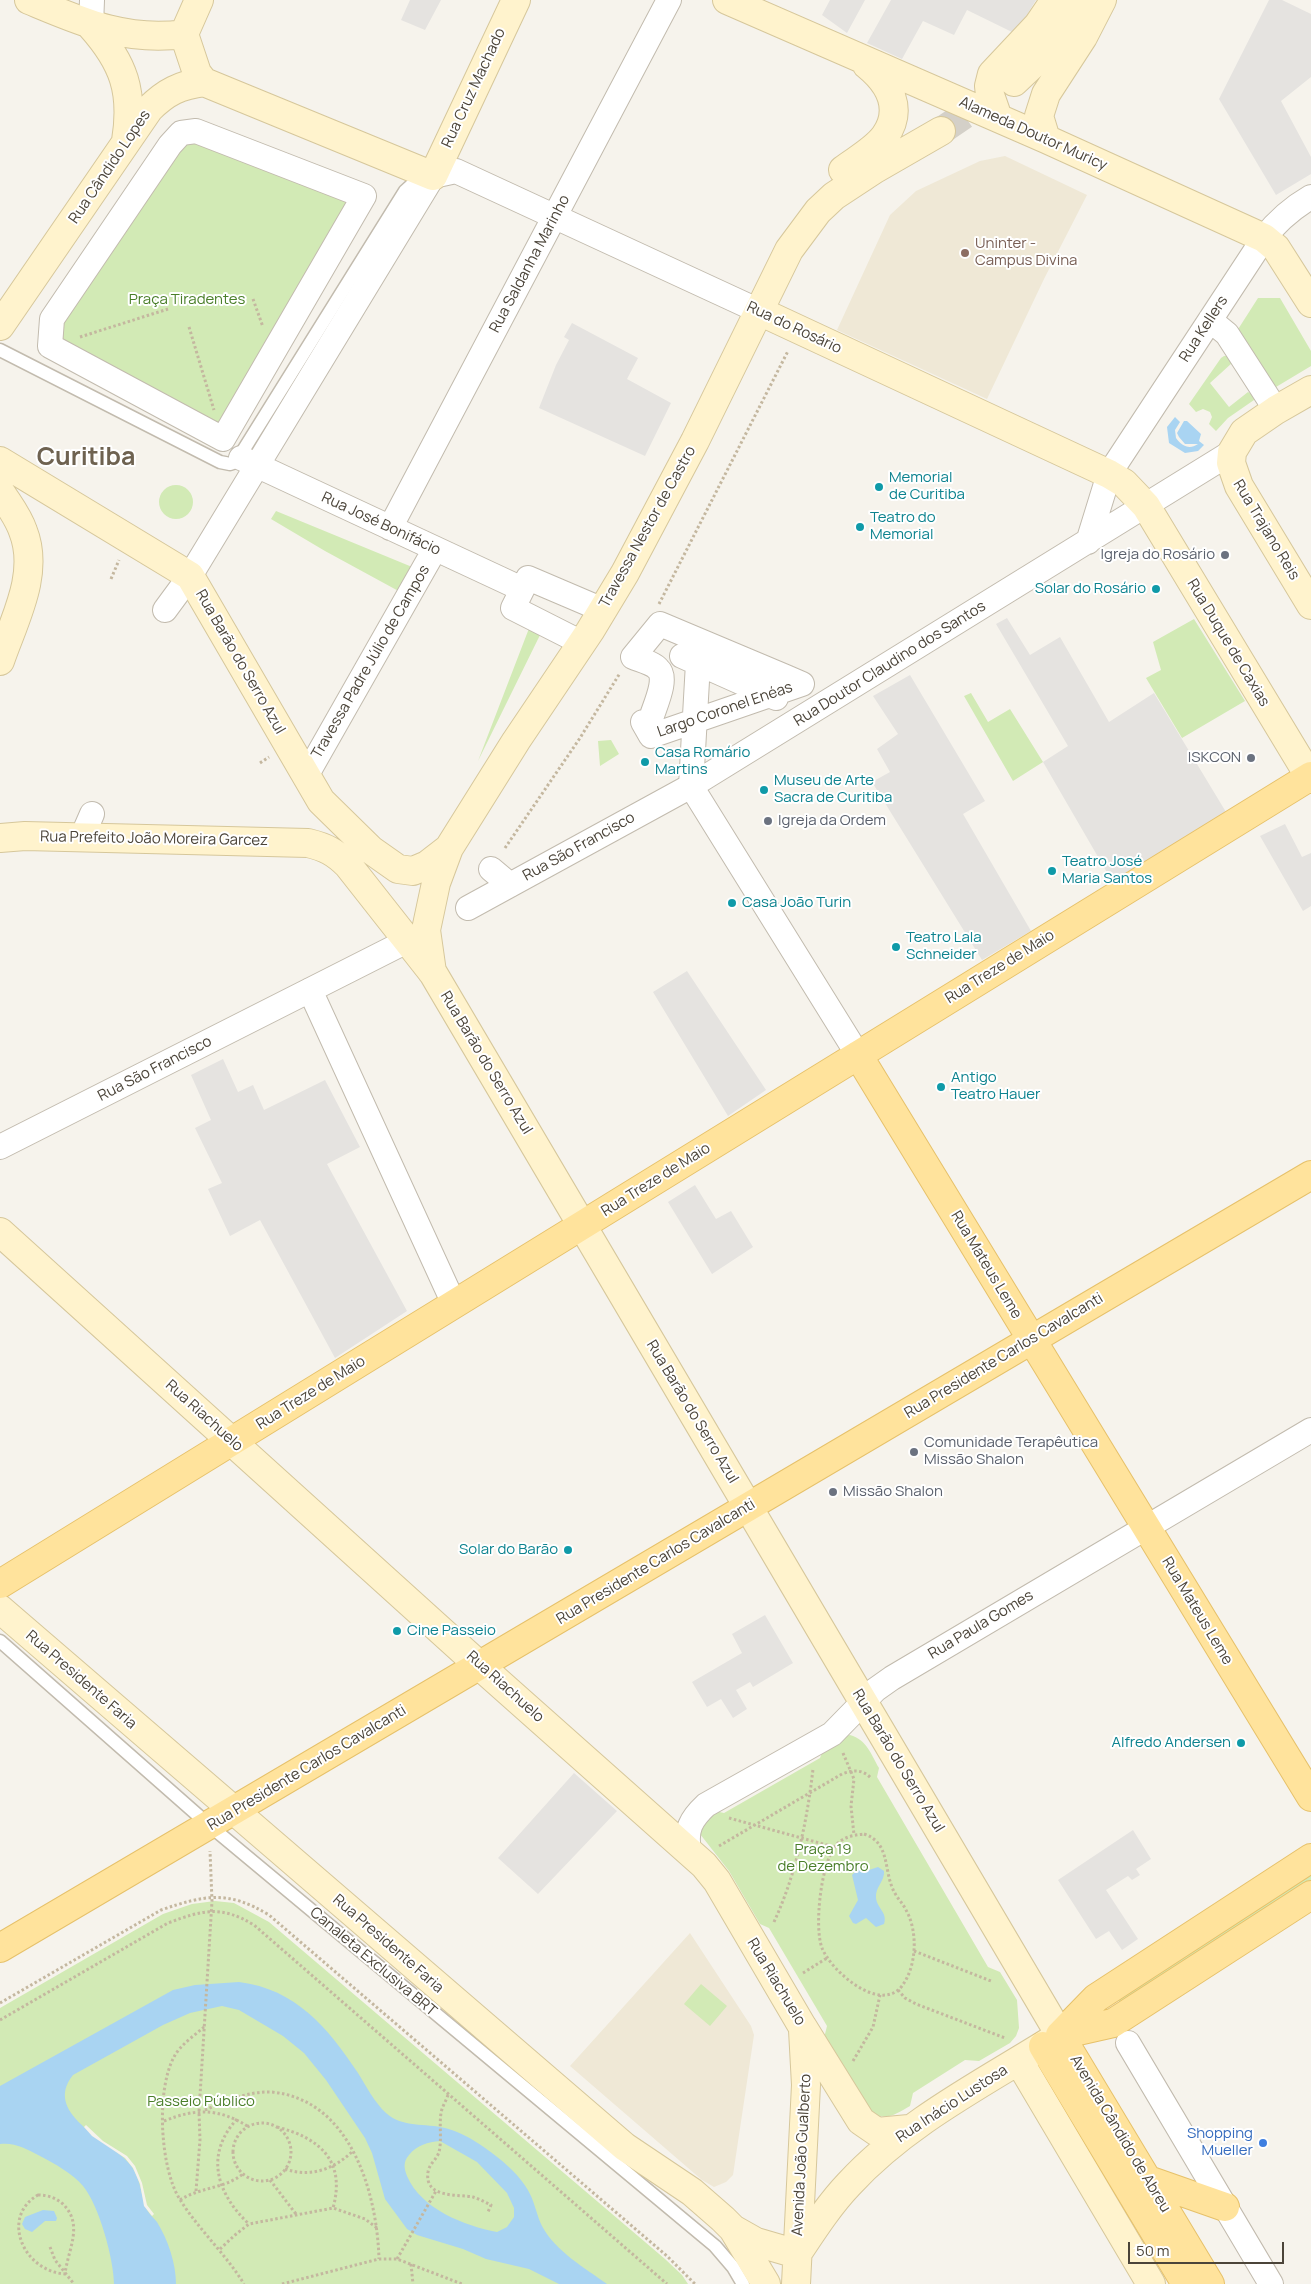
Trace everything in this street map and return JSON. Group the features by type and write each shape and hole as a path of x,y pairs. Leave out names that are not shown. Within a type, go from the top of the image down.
{"main road":[{"name":"Rua Treze de Maio","path":"0,1584 1310,777"},
{"name":"Rua Mateus Leme","path":"858,1055 1311,1797"},
{"name":"Rua Presidente Carlos Cavalcanti","path":"0,1948 1311,1175"},
{"name":"Rua Inácio Lustosa","path":"1052,2040 1096,1998 1311,1858"},
{"name":"Rua Inácio Lustosa","path":"1052,2040 1114,2023 1311,1895"},
{"path":"1224,1914 1241,1940"},
{"name":"Avenida Cândido de Abreu","path":"1052,2040 1148,2180 1210,2284"},
{"name":"Avenida Cândido de Abreu","path":"1052,2040 1186,2284"},
{"path":"1148,2180 1225,2207"}],"street":[{"path":"29,0 92,13 139,36 162,37 184,34"},
{"path":"165,610 190,576 249,462 433,176 204,82 197,73 184,34 198,0"},
{"name":"Rua Cruz Machado","path":"433,176 516,0"},
{"name":"Rua Saldanha Marinho","path":"390,528 669,0"},
{"name":"Alameda Doutor Muricy","path":"727,0 1046,139 1264,238 1280,254 1311,303"},
{"path":"998,118 990,95 989,86 992,74 1038,25 1055,0"},
{"path":"1014,82 1048,48 1080,0"},
{"path":"1046,139 1039,116 1046,94 1083,37 1102,0"},
{"path":"92,13 121,68 128,93 130,118 126,144"},
{"path":"759,311 754,285 772,244 788,222 825,184 884,137 891,124 893,109 890,92 882,77 860,58"},
{"name":"Rua Cândido Lopes","path":"0,326 149,109 176,87 204,82"},
{"path":"196,131 364,196 223,440 50,346 52,319 170,144 181,133 196,131"},
{"name":"Travessa Nestor de Castro","path":"433,973 426,930 436,883 449,848 516,741 603,610 695,441 789,250 818,211 834,196 869,172 941,131"},
{"name":"Rua do Rosário","path":"433,176 456,171 554,216 1110,474 1124,483 1146,506"},
{"name":"Rua Kellers","path":"1110,474 1264,238 1276,222 1288,211 1311,197"},
{"path":"1210,320 1227,334 1276,410"},
{"path":"1232,452 1244,432 1276,410 1311,390"},
{"name":"Rua Doutor Claudino dos Santos","path":"691,786 1232,452"},
{"name":"Rua Trajano Reis","path":"1232,452 1231,463 1239,486 1311,605"},
{"name":"Rua Barão do Serro Azul","path":"0,461 190,576 321,801 371,850 384,861 398,869 413,871 427,865 449,848"},
{"name":"Rua José Bonifácio","path":"249,462 522,589"},
{"path":"1088,542 1110,474"},
{"path":"0,491 23,531 29,551 29,568 25,588 0,661"},
{"name":"Rua Duque de Caxias","path":"1146,506 1310,777"},
{"name":"Travessa Padre Júlio de Campos","path":"306,776 435,549"},
{"path":"582,643 513,608 528,578 603,610"},
{"name":"Largo Coronel Enéas","path":"660,624 802,684 651,736 643,722 650,722 663,681 662,674 658,668 633,657 657,627 660,624"},
{"path":"691,786 690,659 809,714"},
{"name":"Rua São Francisco","path":"468,908 691,786"},
{"name":"Rua Mateus Leme","path":"691,786 858,1055"},
{"path":"308,843 317,829 321,801"},
{"name":"Rua Prefeito João Moreira Garcez","path":"0,838 87,826 308,843"},
{"name":"Rua Barão do Serro Azul","path":"308,843 336,853 433,973 863,1702 1052,2040"},
{"path":"491,869 510,885"},
{"name":"Rua São Francisco","path":"0,1147 407,941"},
{"path":"310,990 454,1304"},
{"name":"Rua Riachuelo","path":"0,1232 480,1666 689,1850 717,1881 802,2026 865,2124 877,2132 909,2129"},
{"name":"Rua Paula Gomes","path":"689,1850 688,1830 694,1818 706,1806 832,1734 875,1690 892,1678 1311,1430"},
{"name":"Rua Presidente Faria","path":"0,1609 625,2146 707,2203 733,2229 766,2284"},
{"name":"Avenida João Gualberto","path":"796,2284 806,2085 802,2026"},
{"name":"Rua Inácio Lustosa","path":"797,2254 821,2218 848,2184 909,2129 1052,2040"},
{"path":"1128,2043 1271,2284"},
{"path":"1019,2061 1151,2284"},
{"path":"733,2229 756,2242 797,2254"}],"lane":[{"path":"0,350 220,462 230,464 249,462"},
{"name":"Canaleta Exclusiva BRT","path":"0,1641 209,1825 715,2246 733,2267 743,2284"}],"path":[{"path":"50,346 168,309"},
{"path":"189,327 223,440"},
{"path":"657,627 649,623 799,330"},
{"path":"504,848 580,738 622,669"},
{"path":"843,1752 852,1770 854,1779 851,1806 854,1835"},
{"path":"774,1922 803,1837 813,1769"},
{"path":"718,1847 842,1774 852,1770 866,1774 871,1778"},
{"path":"728,1818 834,1847"},
{"path":"196,2191 212,1896 209,1825"},
{"path":"864,1834 871,1836 880,1844 885,1856 892,1887 912,1922 914,1951 905,1981 898,1990 890,1994 880,1995 870,1992 852,1982 835,1969 827,1958 819,1936 823,1882 828,1858 834,1847 843,1839 854,1835 864,1834"},
{"path":"0,2003 162,1910 190,1900 212,1896 234,1898 254,1906 269,1915 685,2273 693,2284"},
{"path":"0,2020 168,1924 193,1914 211,1911 224,1911 239,1916 254,1925 667,2284"},
{"path":"914,1951 991,1980"},
{"path":"803,1973 827,1958"},
{"path":"898,1990 905,1998 916,2004 1005,2038"},
{"path":"848,2068 873,2027 880,1995"},
{"path":"205,2027 175,2055 168,2071 164,2100 166,2162 172,2184 180,2200 220,2249 244,2284"},
{"path":"164,2121 178,2115 206,2110 226,2101 270,2092 290,2096 309,2103 340,2130 353,2151 372,2200 378,2228 379,2260"},
{"path":"448,2095 441,2111 439,2153 427,2173 430,2184 436,2190 449,2195 471,2196 491,2205 488,2212"},
{"path":"206,2110 237,2119 249,2127"},
{"path":"237,2119 227,2129 221,2141 218,2157 221,2186 232,2206 249,2224"},
{"path":"277,2127 289,2142 289,2161 285,2169 278,2176 270,2180 251,2179 237,2167 233,2149 241,2132 249,2127 258,2124 277,2127 296,2132 311,2141 326,2154 333,2166 338,2181 333,2208"},
{"path":"285,2169 308,2173 333,2166 353,2151"},
{"path":"180,2200 196,2191 221,2186 243,2174"},
{"path":"270,2180 296,2214"},
{"path":"397,2259 436,2190"},
{"path":"18,2209 26,2200 38,2195 48,2195 61,2202 69,2211 73,2218 75,2232 65,2274"},
{"path":"220,2249 249,2224 333,2208 365,2219 378,2228"},
{"path":"14,2239 23,2253 38,2266 51,2273 65,2274"},
{"path":"50,2247 55,2260 74,2284"},
{"path":"282,2284 287,2281 379,2260 397,2259 462,2284"},
{"path":"411,2264 413,2284"},
{"path":"440,2277 440,2284"}],"shaded area":[{"path":"410,0 441,0 425,30 401,20"},
{"path":"830,0 865,0 847,33 822,15"},
{"path":"891,0 1036,0 1020,26 1012,32 967,10 954,35 923,21 902,59 867,43"},
{"path":"1269,0 1282,0 1311,14 1311,77 1281,101 1311,157 1311,174 1276,195 1219,99"},
{"name":"Uninter - Campus Divina","path":"1005,156 1087,195 1044,279 987,399 837,330 890,215 916,191 980,161"},
{"path":"572,323 638,358 627,379 671,403 645,456 539,408 556,365 569,340 564,337"},
{"path":"1007,618 1030,655 1060,637 1109,722 1154,693 1229,817 1112,881 1043,762 1068,746 996,624"},
{"path":"910,675 985,801 963,814 1031,931 982,960 872,782 890,772 877,749 898,734 873,696"},
{"path":"1285,824 1302,857 1311,853 1311,906 1303,911 1260,836"},
{"path":"687,971 766,1090 728,1116 653,992"},
{"path":"223,1059 238,1092 253,1085 264,1110 325,1080 360,1147 327,1164 407,1311 335,1358 260,1220 230,1236 208,1189 222,1183 195,1128 211,1120 191,1075"},
{"path":"695,1185 716,1219 731,1211 753,1247 712,1274 668,1202"},
{"path":"765,1615 793,1663 753,1687 750,1682 736,1690 747,1709 733,1718 721,1699 707,1707 692,1682 742,1653 732,1634"},
{"path":"574,1773 617,1811 538,1894 498,1858"},
{"path":"1133,1830 1151,1859 1136,1869 1140,1875 1132,1880 1128,1876 1106,1890 1138,1939 1122,1950 1109,1931 1096,1939 1058,1880"},
{"path":"690,1933 751,2026 754,2035 733,2175 726,2182 714,2187 702,2180 570,2066"}],"green space":[{"name":"Praça Tiradentes","path":"181,133 364,196 223,439 50,346 52,319"},
{"path":"1258,298 1280,298 1311,351 1311,366 1271,390 1235,334"},
{"path":"1224,356 1227,356 1232,363 1210,383 1229,407 1248,392 1253,395 1254,400 1228,418 1216,431 1209,424 1212,417 1210,412 1203,409 1196,412 1189,404"},
{"path":"176,485 183,486 188,490 192,495 192,509 188,514 183,518 176,519 169,518 164,514 160,509 159,502 160,495 164,490 169,486"},
{"path":"276,511 417,569 404,594 271,519"},
{"path":"533,618 541,633 478,761"},
{"path":"1194,619 1245,701 1182,738 1146,678 1161,670 1153,642"},
{"path":"971,693 988,722 1010,709 1043,762 1013,781 964,696"},
{"path":"611,740 619,754 600,766 598,741"},
{"name":"Praça 19 de Dezembro","path":"850,1735 861,1740 871,1753 879,1768 877,1777 988,1967 1000,1972 1017,2000 1019,2028 1016,2036 1010,2043 979,2061 965,2060 913,2093 910,2106 896,2114 887,2116 871,2113 824,2038 827,2026 769,1928 760,1924 729,1871 700,1834 701,1825 715,1811 724,1813 820,1758 832,1742"},
{"path":"1311,1865 1311,1886 1123,2008 1114,1993"},
{"name":"Passeio Público","path":"215,1901 234,1903 269,1922 665,2259 682,2275 688,2284 0,2284 0,2008 163,1914 192,1904"},
{"path":"701,1984 727,2006 710,2026 684,2004"}],"water":[{"path":"1175,417 1180,422 1175,430 1176,438 1183,445 1192,447 1198,444 1185,444 1179,437 1177,433 1184,421 1187,421 1201,434 1199,441 1204,445 1198,451 1185,453 1169,443 1167,427"},
{"path":"878,1867 884,1871 876,1898 885,1917 884,1924 876,1927 866,1918 856,1924 853,1923 849,1916 858,1900 852,1875 858,1869 866,1871"},
{"path":"239,1982 259,1986 294,2002 309,2013 335,2041 347,2056 374,2099 392,2118 407,2123 449,2129 469,2138 499,2158 526,2186 542,2226 548,2235 562,2251 607,2284 559,2284 529,2269 486,2259 463,2249 417,2235 407,2229 385,2199 372,2153 365,2138 326,2080 304,2053 283,2036 239,2010 222,2006 190,2013 163,2025 73,2075 65,2090 66,2103 73,2116 124,2158 132,2167 147,2210 161,2229 173,2260 176,2284 114,2284 105,2233 95,2206 83,2186 74,2177 52,2162 15,2145 0,2144 0,2086 173,1990 195,1985","holes":["440,2141 477,2162 507,2193 514,2208 514,2217 507,2227 497,2232 458,2220 433,2207 414,2188 405,2168 407,2158 419,2146"]},
{"path":"43,2210 54,2211 57,2218 56,2221 45,2221 32,2232 25,2229 22,2224 25,2217"}],"pier":[{"path":"86,2125 103,2141 127,2156 135,2166 142,2183 147,2205 154,2214 152,2216 144,2206 140,2184 133,2168 125,2158 92,2136 84,2127"}],"tunnel":[{"path":"941,131 991,97"}],"place":[{"name":"Uninter - Campus Divina","path":"965,253"},
{"name":"Memorial de Curitiba","path":"879,487"},
{"name":"Teatro do Memorial","path":"860,527"},
{"name":"Igreja do Rosário","path":"1225,555"},
{"name":"Solar do Rosário","path":"1156,589"},
{"name":"ISKCON","path":"1251,758"},
{"name":"Casa Romário Martins","path":"645,762"},
{"name":"Museu de Arte Sacra de Curitiba","path":"764,790"},
{"name":"Igreja da Ordem","path":"768,821"},
{"name":"Teatro José Maria Santos","path":"1052,871"},
{"name":"Casa João Turin","path":"732,903"},
{"name":"Teatro Lala Schneider","path":"896,947"},
{"name":"Antigo Teatro Hauer","path":"941,1087"},
{"name":"Comunidade Terapêutica Missão Shalon","path":"914,1452"},
{"name":"Missão Shalon","path":"833,1492"},
{"name":"Solar do Barão","path":"568,1550"},
{"name":"Cine Passeio","path":"397,1631"},
{"name":"Alfredo Andersen","path":"1241,1743"},
{"name":"Shopping Mueller","path":"1263,2143"}],"district":[{"name":"Curitiba","path":"86,458"}]}
